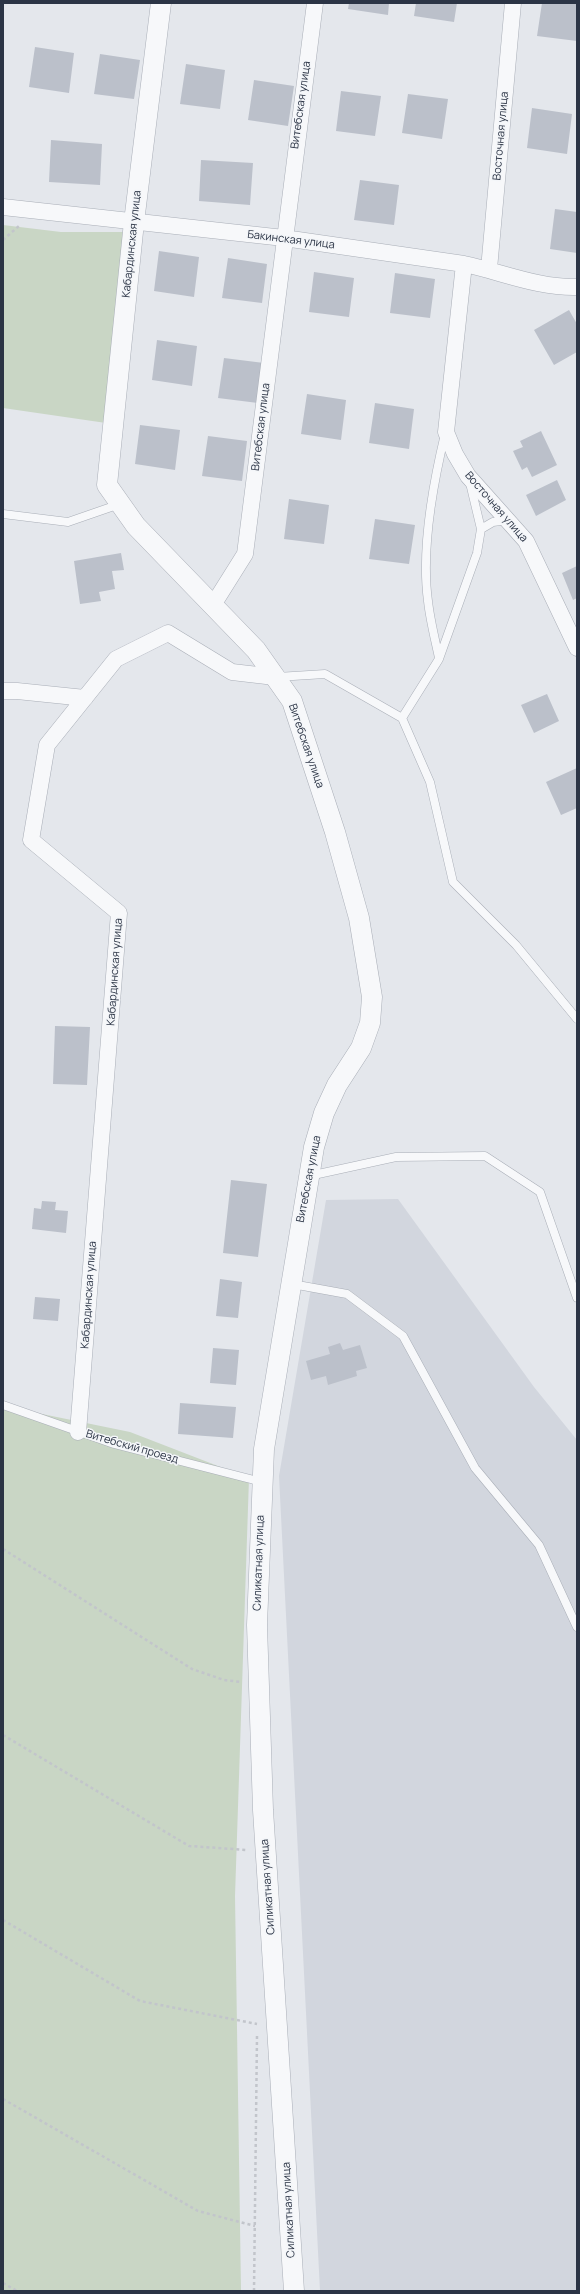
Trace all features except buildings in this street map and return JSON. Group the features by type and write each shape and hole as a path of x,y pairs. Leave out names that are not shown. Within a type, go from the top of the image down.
{"street":[{"name":"Кабардинская улица","path":"120,504 107,484 134,222 161,3"},
{"name":"Витебская улица","path":"262,1482 264,1449 314,1147 324,1113 337,1085 361,1048 370,1023 372,997 359,918 335,832 292,701 256,650 213,605 245,554 315,3"},
{"name":"Восточная улица","path":"489,270 513,3"},
{"name":"Бакинская улица","path":"3,207 284,238 464,264 531,282 561,287 577,287"},
{"name":"Восточная улица","path":"464,264 446,432 455,454 468,476 509,519 526,540 577,648"},
{"path":"120,504 136,526 213,605"},
{"name":"Кабардинская улица","path":"78,1432 119,913 31,840 47,745 116,659 168,633 232,672 275,677"},
{"path":"3,691 17,690 85,698"},
{"name":"Силикатная улица","path":"262,1482 257,1626 259,1684 266,1852 294,2291"}],"lane":[{"path":"439,659 428,600 427,555 435,475 446,432"},
{"path":"402,718 439,659 477,553 480,529 468,476"},
{"path":"3,514 68,522 120,504"},
{"path":"480,529 493,522 509,519"},
{"path":"275,677 325,674 402,718 430,782 453,882 516,945 577,1019"},
{"path":"309,1176 396,1157 484,1156 540,1192 577,1298"},
{"path":"291,1284 347,1294 403,1336 475,1468 539,1545 577,1627"},
{"name":"Витебский проезд","path":"3,1405 114,1444 262,1482"}],"path":[{"path":"3,1549 192,1669 224,1680 259,1684"},
{"path":"3,1735 189,1846 266,1852"},
{"path":"3,1920 140,2001 257,2024"},
{"path":"254,2291 257,2024 261,2017"},
{"path":"3,2100 198,2211 255,2226"},
{"path":"3,2283 17,2291"}],"shaded area":[{"path":"398,1199 534,1387 577,1440 577,2291 320,2291 279,1476 326,1200"}],"green space":[{"path":"3,225 61,232 123,232 106,423 3,408"},
{"path":"3,1406 130,1432 249,1478 235,1896 241,2291 3,2291"}]}
